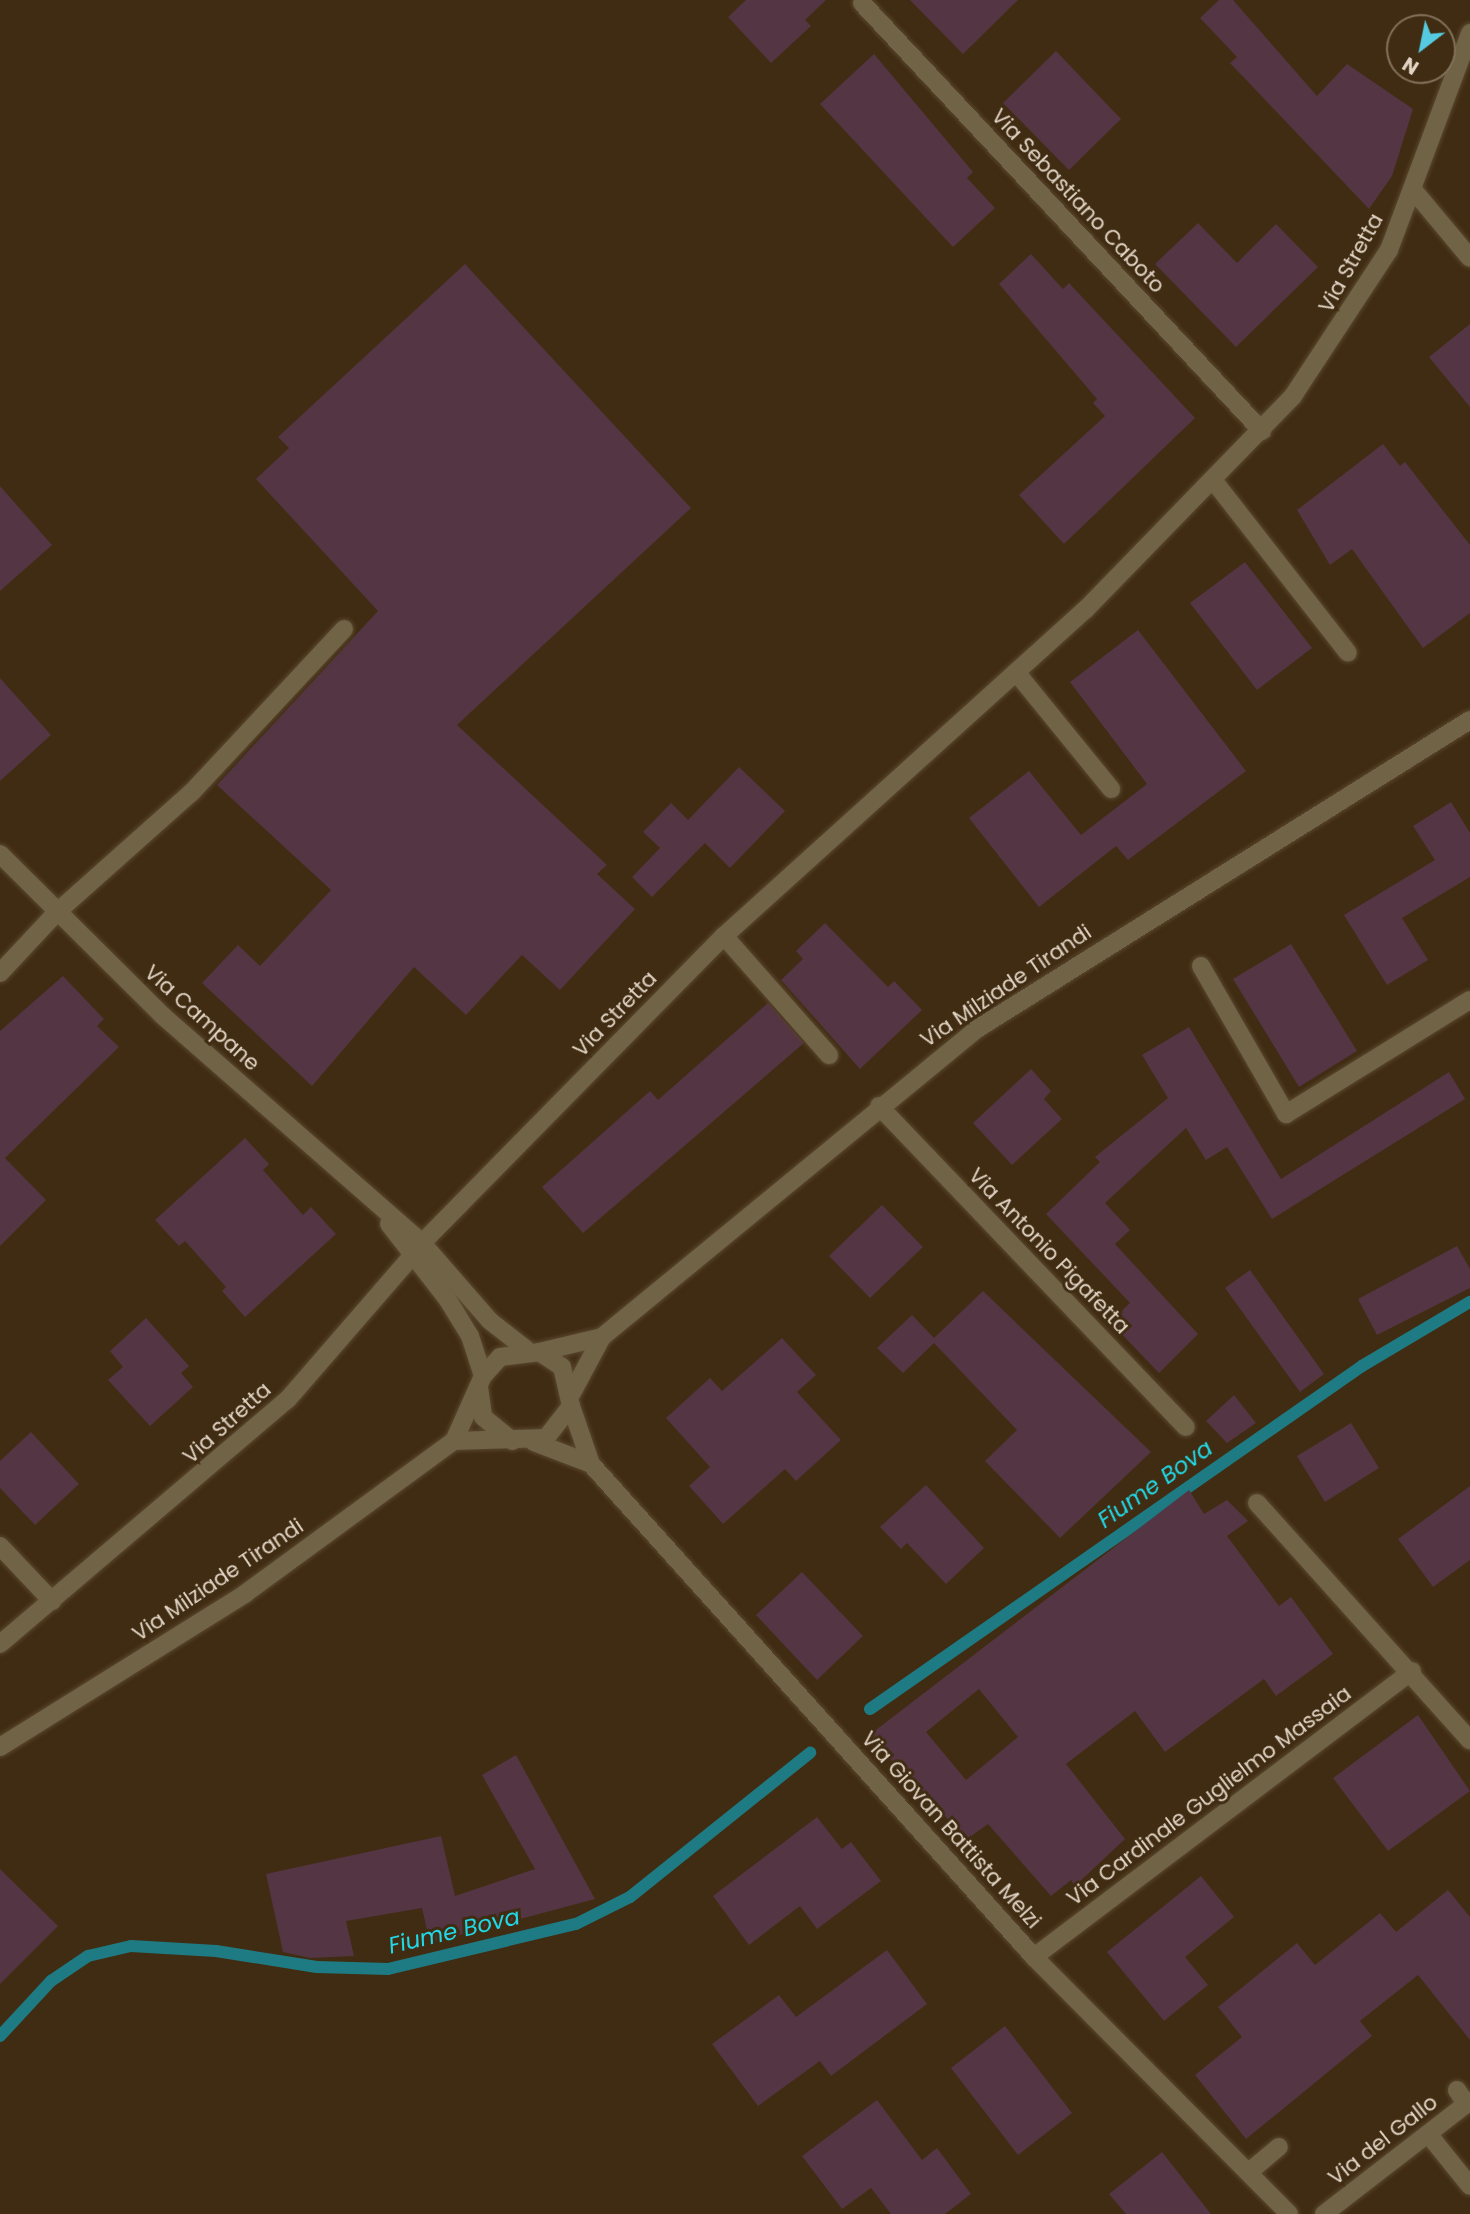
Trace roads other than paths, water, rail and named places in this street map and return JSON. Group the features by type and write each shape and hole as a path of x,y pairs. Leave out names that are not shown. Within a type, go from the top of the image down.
{"street":[{"name":"Via Sebastiano Caboto","path":"861,1 1262,431"},
{"name":"Via Stretta","path":"0,1644 288,1399 416,1250 723,936 1016,672 1262,431 1358,304 1414,191 1470,33"},
{"path":"1414,191 1470,258"},
{"path":"1213,480 1348,653"},
{"path":"0,973 56,913 192,792 344,629"},
{"path":"1016,672 1111,789"},
{"name":"Via Milziade Tirandi","path":"526,1442 557,1430 602,1336 879,1106 977,1029 1071,967 1470,720"},
{"name":"Via Campane","path":"0,854 56,913 379,1209 416,1250 490,1321 532,1351"},
{"path":"723,936 829,1055"},
{"path":"1201,966 1286,1114 1470,1000"},
{"name":"Via Antonio Pigafetta","path":"879,1106 1186,1427"},
{"name":"Via Campane","path":"416,1250 470,1336 481,1382"},
{"name":"Via Milziade Tirandi","path":"0,1747 246,1593 454,1441 481,1382 500,1357 602,1336"},
{"path":"532,1351 562,1367 571,1400"},
{"path":"481,1382 488,1423 526,1442"},
{"name":"Via Giovan Battista Melzi","path":"571,1400 591,1464 1034,1957 1289,2214"},
{"path":"454,1441 526,1442"},
{"name":"Via Giovan Battista Melzi","path":"526,1442 591,1464"},
{"path":"1257,1503 1412,1671 1470,1741"},
{"path":"0,1546 52,1601"},
{"name":"Via Cardinale Guglielmo Massaia","path":"1034,1957 1412,1671"},
{"name":"Via del Gallo","path":"1324,2214 1429,2135 1465,2098"},
{"path":"1429,2135 1470,2186"},
{"path":"1250,2172 1279,2147"}],"waterway":[{"name":"Fiume Bova","path":"870,1709 1362,1366 1470,1302"},
{"name":"Fiume Bova","path":"0,2036 51,1981 88,1956 131,1946 216,1951 317,1967 388,1969 576,1924 630,1897 810,1753"}]}
